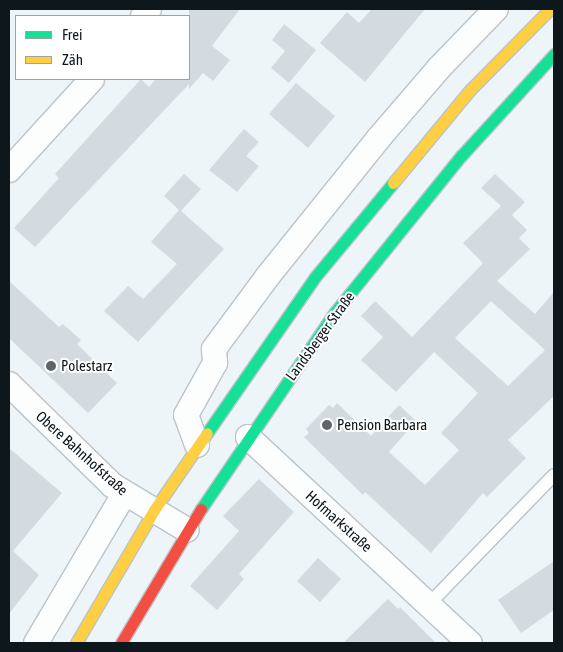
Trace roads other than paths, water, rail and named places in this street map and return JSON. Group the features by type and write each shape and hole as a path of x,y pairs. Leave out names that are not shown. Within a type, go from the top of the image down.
{"main road":[{"path":"74,643 154,510 197,445 315,277 470,90 550,9"},
{"name":"Landsberger Straße","path":"120,643 187,530 248,437 341,304 461,156 554,54"}],"street":[{"path":"197,445 186,415 214,363 214,349 268,276 378,139 439,68 496,9"},
{"path":"9,170 91,80"},
{"name":"Obere Bahnhofstraße","path":"9,384 124,494 187,530"},
{"name":"Hofmarkstraße","path":"248,437 430,603 470,643"},
{"path":"74,643 41,636 124,494"}],"lane":[{"path":"430,603 554,475"}],"place":[{"name":"Polestarz","path":"51,366"},
{"name":"Pension Barbara","path":"327,425"}]}
